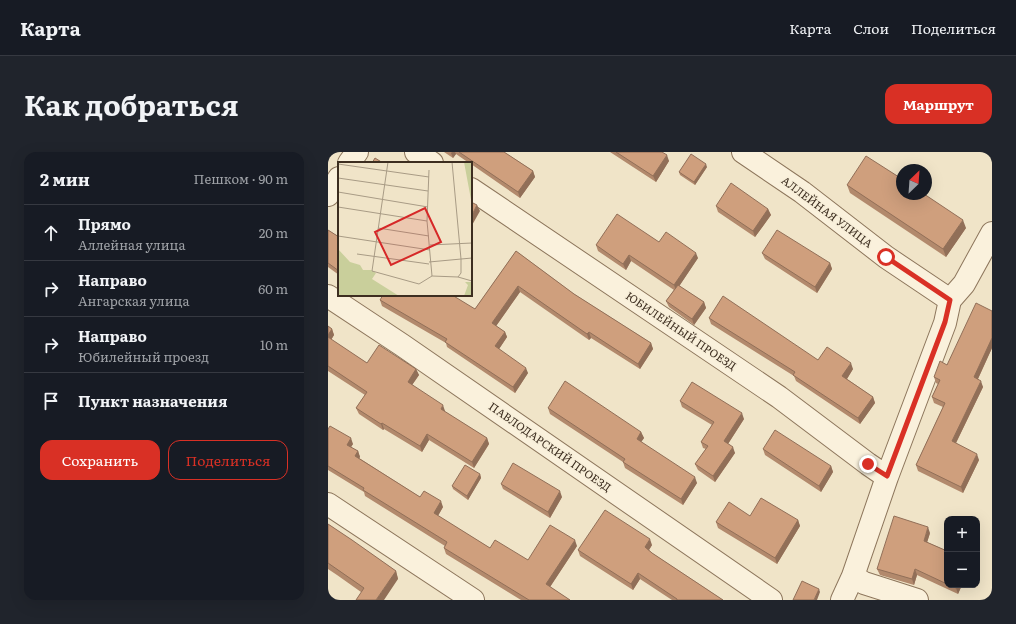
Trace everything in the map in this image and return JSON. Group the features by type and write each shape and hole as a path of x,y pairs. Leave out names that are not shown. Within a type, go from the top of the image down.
{"street":[{"path":"350,162 356,152"},
{"path":"416,152 431,162"},
{"name":"АЛЛЕЙНАЯ УЛИЦА","path":"743,152 802,192 886,257 950,300"},
{"path":"328,195 338,180"},
{"name":"ЮБИЛЕЙНЫЙ ПРОЕЗД","path":"472,190 779,397 868,464 887,476"},
{"path":"842,600 853,576 887,476 945,322 950,300 964,284 992,233"},
{"name":"ПАВЛОДАРСКИЙ ПРОЕЗД","path":"328,296 402,345 771,600"},
{"path":"328,504 473,600"},
{"path":"853,576 864,583 917,600"}],"building":[{"path":"459,152 504,152 533,171 518,192"},
{"path":"616,152 662,152 667,155 653,176"},
{"path":"691,154 706,164 694,182 679,172"},
{"path":"866,156 896,175 896,200 932,199 963,220 943,249 847,185"},
{"path":"375,158 381,162 373,162"},
{"path":"731,183 768,209 753,231 716,206"},
{"path":"472,202 477,205 472,215"},
{"path":"617,214 659,242 666,232 696,253 674,285 629,255 623,264 596,245"},
{"path":"328,230 338,236 338,270 328,263"},
{"path":"777,230 830,263 815,287 762,253"},
{"path":"516,251 574,294 651,343 638,364 589,332 587,334 518,286 492,323 505,332 495,346 526,368 513,387 445,342 447,339 380,300 382,296 454,296 475,309"},
{"path":"678,285 704,302 692,319 666,301"},
{"path":"723,296 818,360 827,347 851,363 842,376 873,397 858,418 793,375 795,372 709,318"},
{"path":"976,303 992,311 992,338 974,377 981,381 952,441 977,454 961,487 916,465 945,403 932,397 940,380 934,377 940,361 947,365"},
{"path":"328,326 332,329 328,335"},
{"path":"328,337 367,363 379,345 416,369 408,382 443,405 441,409 487,438 472,462 427,434 420,446 356,408 367,392 328,366"},
{"path":"565,381 641,432 637,439 695,477 681,499 623,462 625,459 548,408"},
{"path":"692,382 742,413 724,441 733,447 713,476 695,464 708,446 701,442 714,422 680,401"},
{"path":"330,426 351,438 347,445 358,451 355,456 420,497 424,491 441,501 434,513 490,548 495,540 528,560 550,525 575,540 546,584 570,600 529,600 444,548 447,542 363,490 364,488 328,466 328,429"},
{"path":"775,430 831,466 819,486 763,449"},
{"path":"513,463 560,491 548,512 501,484"},
{"path":"465,465 480,474 467,496 452,486"},
{"path":"761,498 798,520 775,558 716,522 729,502 750,516"},
{"path":"605,510 650,539 645,547 652,553 723,600 677,600 638,573 631,584 578,550"},
{"path":"894,516 928,527 924,541 944,550 944,583 915,569 912,579 877,569"},
{"path":"328,524 396,571 376,600 356,600 364,588 328,563"},
{"path":"802,581 819,589 814,600 793,600"}],"route":[{"path":"868,464 887,476 945,322 950,300 929,288 886,257"}]}
